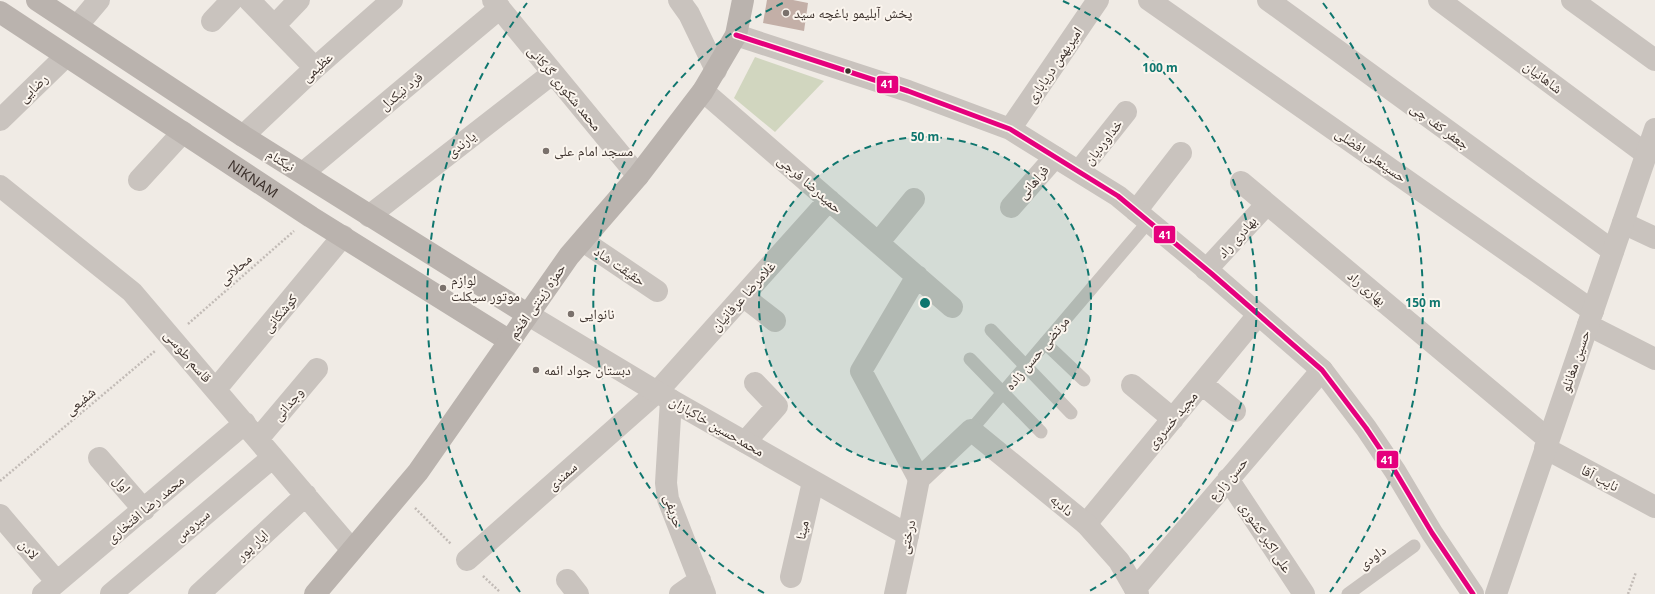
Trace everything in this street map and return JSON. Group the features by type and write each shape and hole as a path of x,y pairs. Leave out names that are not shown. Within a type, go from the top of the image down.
{"main road":[{"name":"نیکنام","path":"38,0 243,136 527,314"},
{"name":"حمزه زینتی افخم","path":"320,592 352,550 418,472 508,340 569,256 638,176 703,91 736,35 743,0"},
{"name":"NIKNAM","path":"0,12 311,216 508,340"}],"street":[{"path":"77,26 99,0"},
{"path":"212,21 232,0"},
{"path":"249,0 315,68"},
{"path":"274,25 299,0"},
{"name":"عظیمی","path":"243,136 315,68 392,0"},
{"path":"679,0 690,14 716,70"},
{"name":"امیربهمن دریاباری","path":"1010,130 1098,0"},
{"name":"حسینعلی افضلی","path":"1149,0 1590,318 1655,359"},
{"name":"جعفر کف چی","path":"1268,0 1613,251"},
{"name":"شاهانیان","path":"1439,0 1646,154"},
{"path":"1572,0 1599,9 1655,60"},
{"name":"محمد شکوری گرکانی","path":"496,4 638,176"},
{"name":"فرد نیکدل","path":"303,173 496,4"},
{"path":"736,35 908,90 1010,130 1080,171 1118,196 1322,370 1366,428 1395,471 1432,533 1473,594"},
{"name":"رضایی","path":"0,120 66,56"},
{"name":"یارندی","path":"369,216 552,73"},
{"name":"حمیدرضا فرجی","path":"703,91 952,307"},
{"name":"خداوردیان","path":"1080,171 1126,112"},
{"name":"حسین مغانلو","path":"1496,594 1655,129"},
{"path":"139,180 182,132"},
{"path":"1142,216 1181,153"},
{"name":"فراهانی","path":"1011,207 1055,157"},
{"name":"بهاری راد","path":"1241,182 1547,444"},
{"name":"قاسم طوسی","path":"0,186 132,292 172,337 352,550"},
{"path":"878,243 914,199"},
{"name":"غلامرضا عرفانیان","path":"664,396 743,296 829,200"},
{"name":"بهادری راد","path":"1206,270 1267,204"},
{"path":"1623,223 1655,238"},
{"name":"کوشکانی","path":"216,389 343,236"},
{"name":"حقیقت شاد","path":"583,241 657,291"},
{"path":"917,276 861,371 920,479"},
{"path":"743,296 775,320"},
{"name":"محمدحسین خاکبازان","path":"527,314 664,396 908,535"},
{"name":"مجید خسروی","path":"1086,524 1258,315"},
{"name":"وجدانی","path":"252,431 317,369"},
{"name":"حسن زارع","path":"1136,592 1228,479 1322,370"},
{"path":"745,442 777,406 755,383"},
{"path":"1202,384 1235,411"},
{"path":"1132,385 1172,419"},
{"name":"سمندی","path":"467,560 664,396"},
{"name":"حریفی","path":"664,396 666,483 668,499 702,587"},
{"name":"مرتضی حسن زاده","path":"920,479 971,430"},
{"name":"دادبه","path":"971,430 1086,524 1119,561 1136,592"},
{"name":"محمد رضا افتخاری","path":"50,588 144,510 252,431"},
{"name":"نایب آقا","path":"1547,444 1655,508"},
{"name":"سیروس","path":"111,594 273,457"},
{"name":"اول","path":"99,458 144,510"},
{"name":"درختی","path":"895,594 920,479"},
{"name":"علی اکبر کشوری","path":"1228,479 1304,594"},
{"name":"مینا","path":"791,577 813,482"},
{"name":"ایار پور","path":"199,594 306,495"},
{"name":"لادن","path":"0,515 50,588"},
{"path":"680,594 702,587"}],"lane":[{"name":"مرتضی حسن زاده","path":"971,430 1045,343 1142,216"},
{"path":"991,330 1071,412"},
{"path":"1045,343 1084,380"},
{"path":"970,359 1040,432"},
{"name":"داودی","path":"1348,594 1414,546"}],"path":[{"name":"محلاتی","path":"172,337 311,216"},
{"name":"شفیعی","path":"0,481 172,337"},
{"path":"400,493 500,592"},
{"path":"1628,594 1636,572"}],"green space":[{"path":"755,57 824,81 775,132 734,98"}],"building":[{"name":"پخش آبلیمو باغچه سید","path":"767,0 793,0 808,3 804,31 763,23"}],"transit line":[{"name":"41","path":"736,35 908,91 1010,129 1118,196 1212,274 1322,370 1366,428 1395,471 1432,533 1473,594"}],"place":[{"name":"پخش آبلیمو باغچه سید","path":"786,13"},
{"name":"مسجد امام علی","path":"546,151"},
{"name":"لوازم موتور سیکلت","path":"443,288"},
{"name":"نانوایی","path":"571,314"},
{"name":"دبستان جواد ائمه","path":"536,370"}]}
